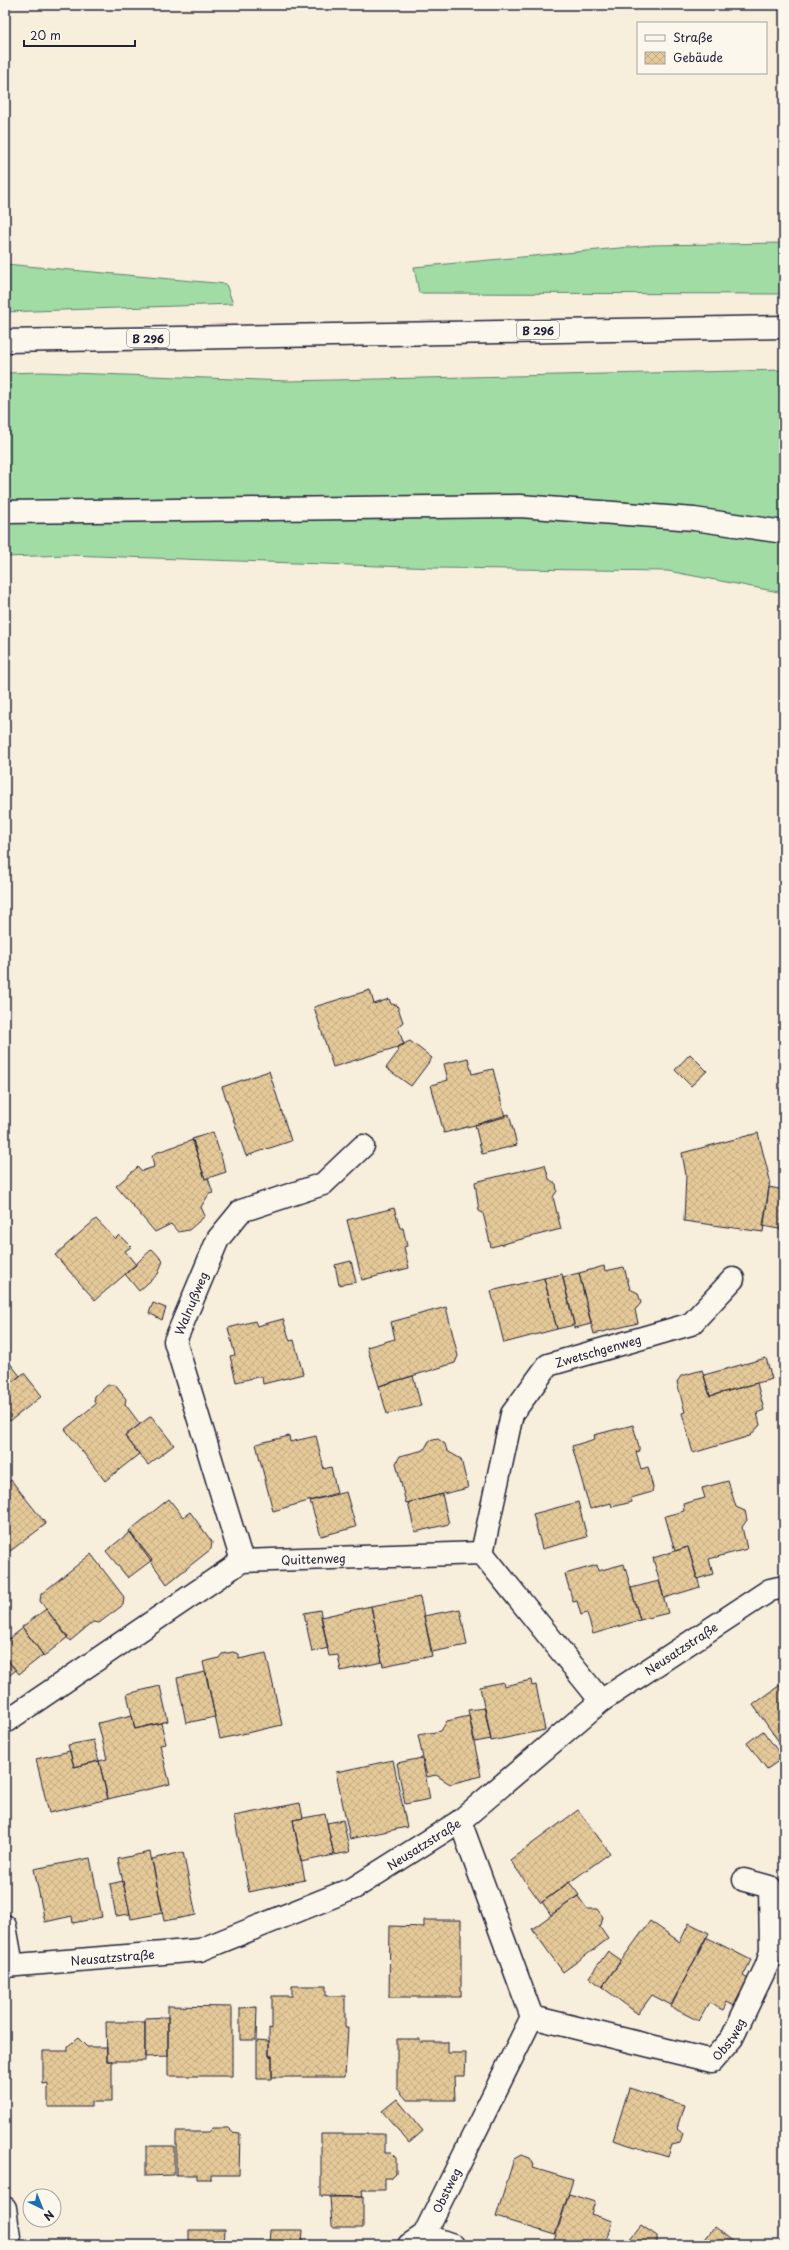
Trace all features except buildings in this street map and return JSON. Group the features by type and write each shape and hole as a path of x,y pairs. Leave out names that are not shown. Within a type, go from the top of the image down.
{"street":[{"name":"B 296","path":"5,341 784,327"},
{"path":"5,512 520,506 694,519 784,532"},
{"name":"Walnußweg","path":"242,1561 175,1341 218,1239 241,1211 323,1184 363,1146"},
{"name":"Zwetschgenweg","path":"482,1553 512,1414 548,1365 691,1324 733,1278"},
{"path":"482,1553 601,1701"},
{"name":"Quittenweg","path":"242,1561 482,1553"},
{"path":"5,1722 242,1561"},
{"name":"Neusatzstraße","path":"9,1966 200,1950 354,1888 460,1821 601,1701 770,1590 784,1587"},
{"path":"460,1821 532,2017"},
{"name":"Obstweg","path":"453,2245 416,2240 532,2017 712,2061 732,2038 763,1978 771,1951 770,1887 744,1880"},
{"path":"5,1926 9,1966"},
{"path":"5,2208 10,2245"}],"green space":[{"path":"784,243 784,294 419,293 414,267 652,245"},
{"path":"5,264 226,284 233,304 5,312"},
{"path":"784,370 784,593 668,571 436,568 68,555 5,557 5,373 43,372 288,381"}]}
